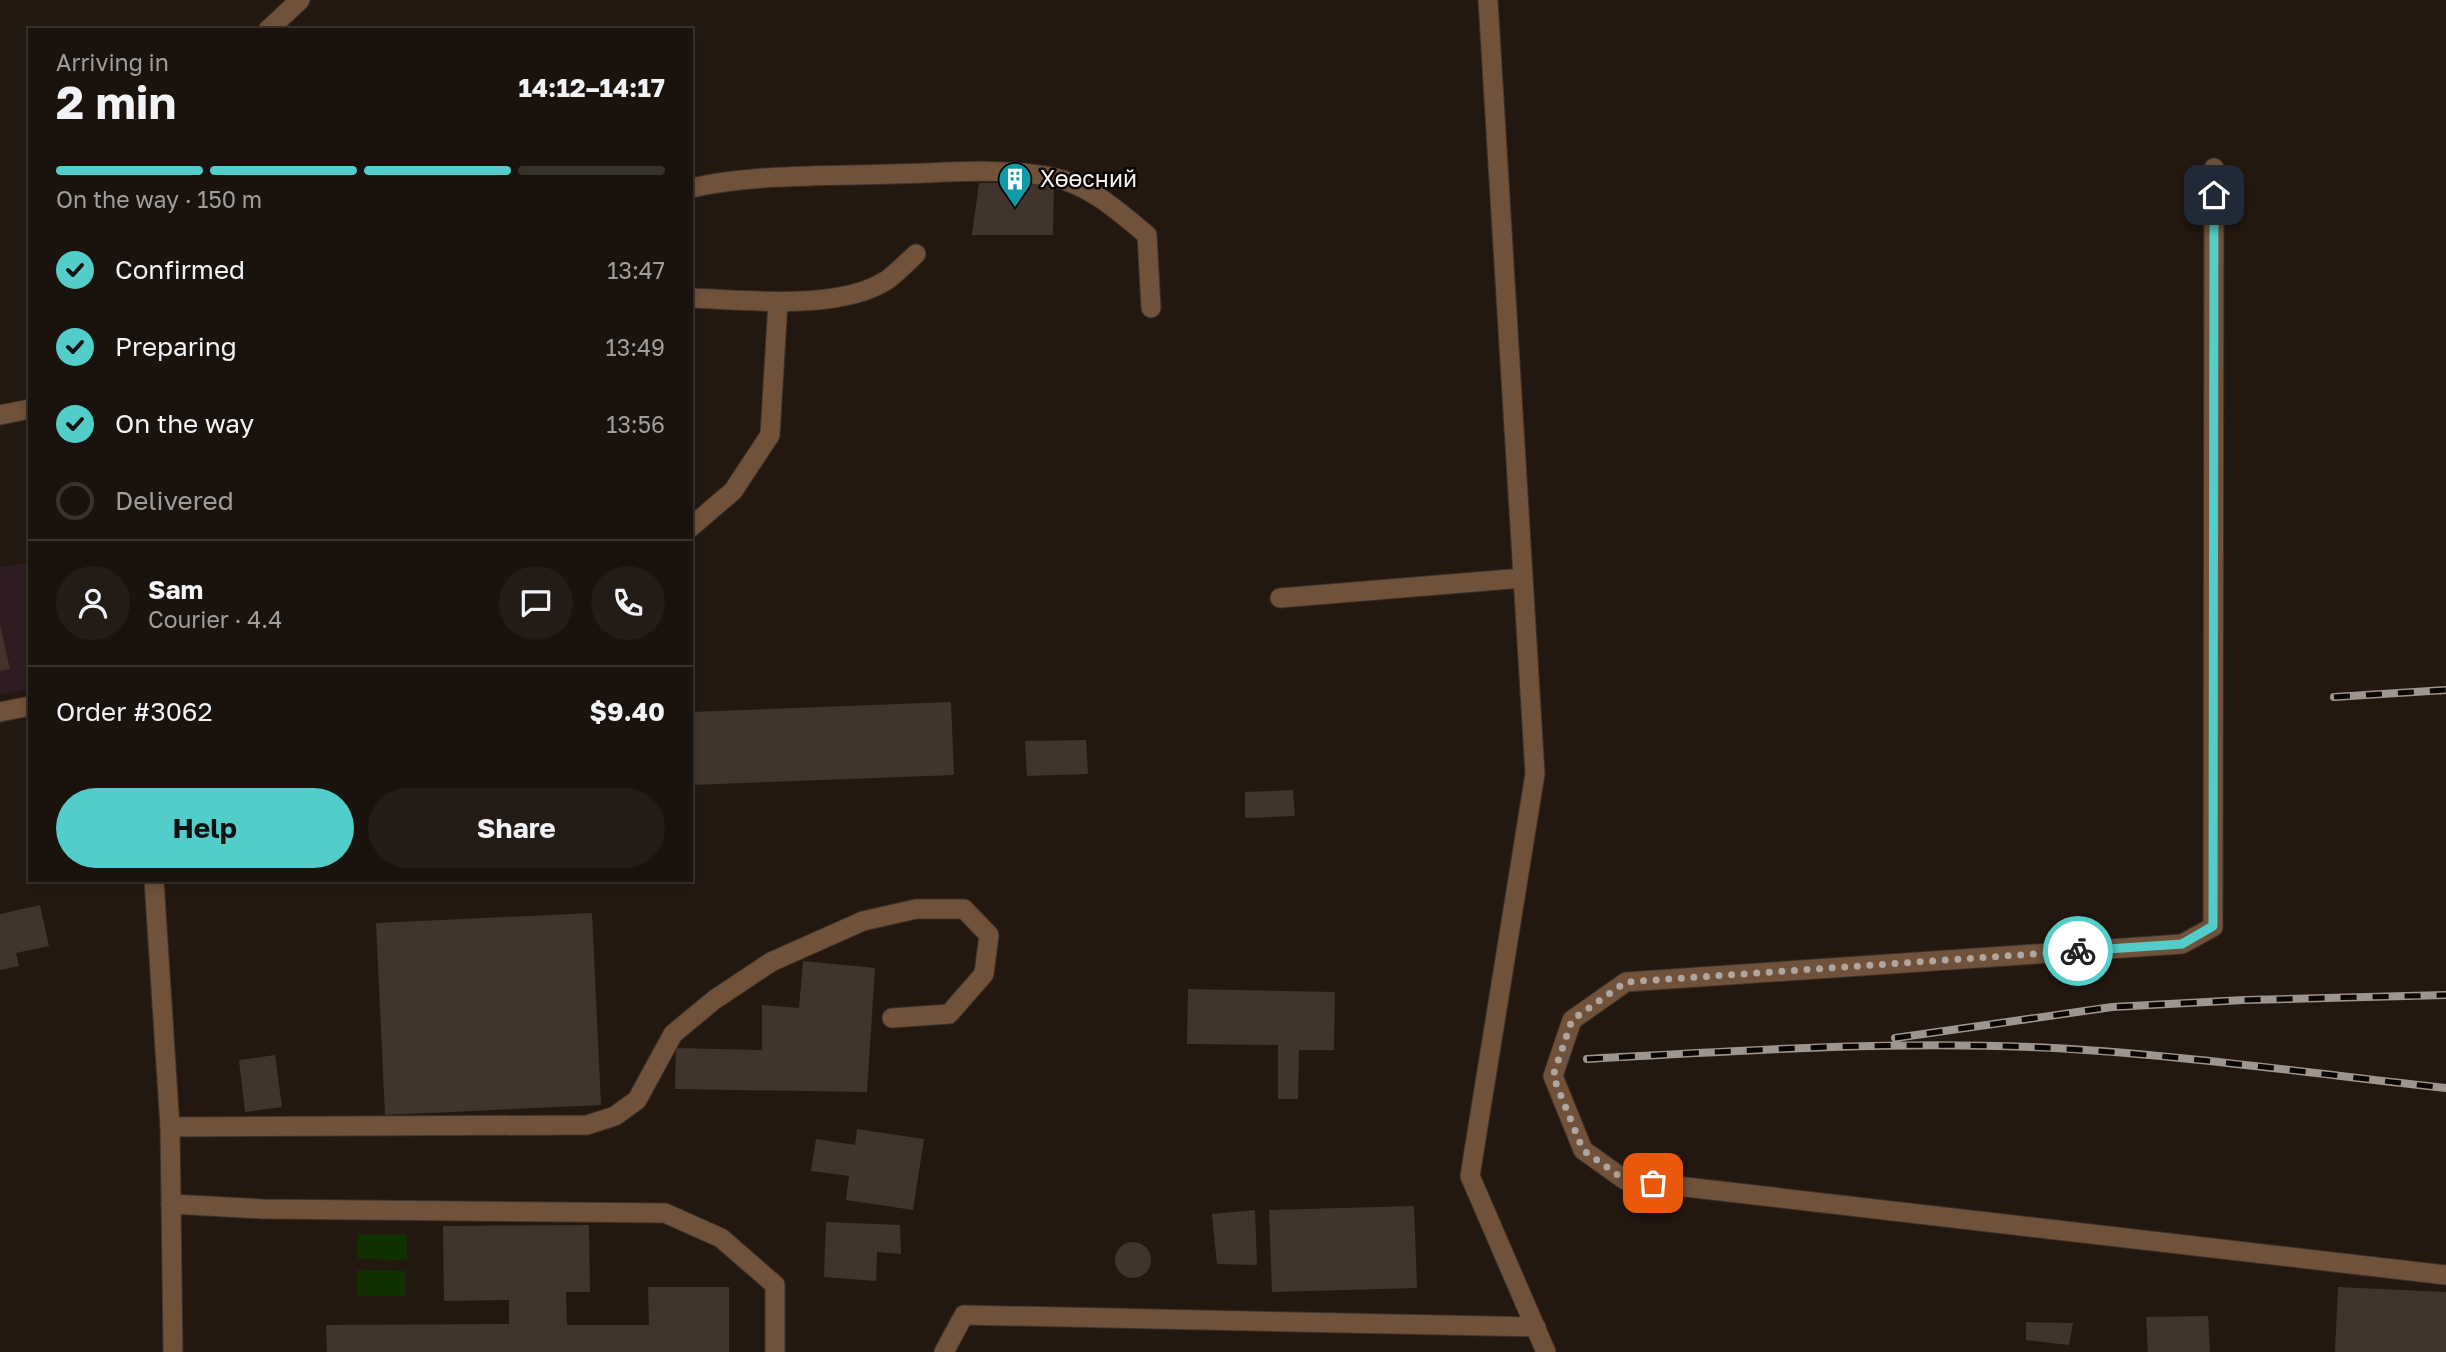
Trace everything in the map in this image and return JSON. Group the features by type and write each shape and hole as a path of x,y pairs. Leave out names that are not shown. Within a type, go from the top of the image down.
{"street":[{"path":"270,28 300,0"},
{"path":"1488,0 1535,774 1470,1176 1546,1352"},
{"path":"2214,168 2213,926 2182,944 1626,982 1572,1020 1553,1076 1583,1150 1625,1180 2446,1275"},
{"path":"693,188 813,176 988,170 1054,178 1098,195 1146,235 1151,308"},
{"path":"693,298 795,303 864,291 888,279 916,254"},
{"path":"693,525 733,491 770,435 778,302"},
{"path":"0,415 28,409"},
{"path":"1280,598 1523,578"},
{"path":"0,712 28,706"},
{"path":"154,882 170,1127 173,1352"},
{"path":"170,1127 587,1125 615,1116 636,1100 673,1034 715,1000 771,962 863,922 916,909 964,909 989,935 984,974 949,1014 892,1018"},
{"path":"171,1204 263,1209 665,1213 721,1238 775,1285 775,1352"},
{"path":"944,1352 964,1315 1535,1326"}],"shaded area":[{"path":"28,562 28,689 0,695 0,567"}],"green space":[{"path":"358,1234 407,1234 407,1260 358,1259"},
{"path":"357,1270 406,1271 406,1296 357,1296"}],"building":[{"name":"Хөөсний","path":"979,183 1054,183 1053,235 972,235"},
{"path":"0,625 10,669 0,671"},
{"path":"951,702 954,775 693,785 693,712"},
{"path":"1086,740 1088,774 1027,776 1025,741"},
{"path":"1293,790 1295,816 1245,818 1245,792"},
{"path":"40,905 49,946 16,953 19,966 0,970 0,914"},
{"path":"592,913 601,1105 385,1115 376,923"},
{"path":"803,961 875,968 867,1092 675,1089 676,1048 762,1050 762,1005 799,1008"},
{"path":"1188,989 1335,992 1334,1050 1299,1050 1298,1099 1278,1099 1278,1045 1187,1044"},
{"path":"275,1055 282,1107 245,1112 239,1060"},
{"path":"857,1129 924,1139 913,1210 846,1200 849,1176 811,1171 816,1139 855,1145"},
{"path":"1414,1206 1417,1288 1272,1292 1269,1210"},
{"path":"1255,1210 1257,1265 1217,1264 1212,1214"},
{"path":"826,1222 900,1225 901,1254 877,1252 876,1281 824,1277"},
{"path":"589,1225 590,1292 566,1292 567,1325 649,1325 648,1287 729,1287 729,1352 327,1352 326,1325 509,1324 509,1300 444,1301 443,1226"},
{"path":"1133,1242 1146,1247 1151,1260 1146,1273 1133,1278 1120,1273 1115,1260 1120,1247"},
{"path":"2338,1287 2446,1292 2446,1352 2335,1352"},
{"path":"2208,1316 2210,1352 2148,1352 2146,1317"},
{"path":"2026,1322 2073,1323 2069,1345 2026,1340"}],"railway":[{"path":"2334,697 2446,690"},
{"path":"1895,1038 2112,1007 2244,1000 2446,995"},
{"path":"1587,1059 1753,1050 1975,1045 2186,1059 2446,1088"}],"way so far":[{"path":"1653,1183 1625,1180 1583,1150 1553,1076 1572,1020 1626,982 2078,951"}],"place":[{"name":"Хөөсний","path":"1015,209"}],"route":[{"path":"2078,951 2182,944 2213,926 2214,195"}]}
